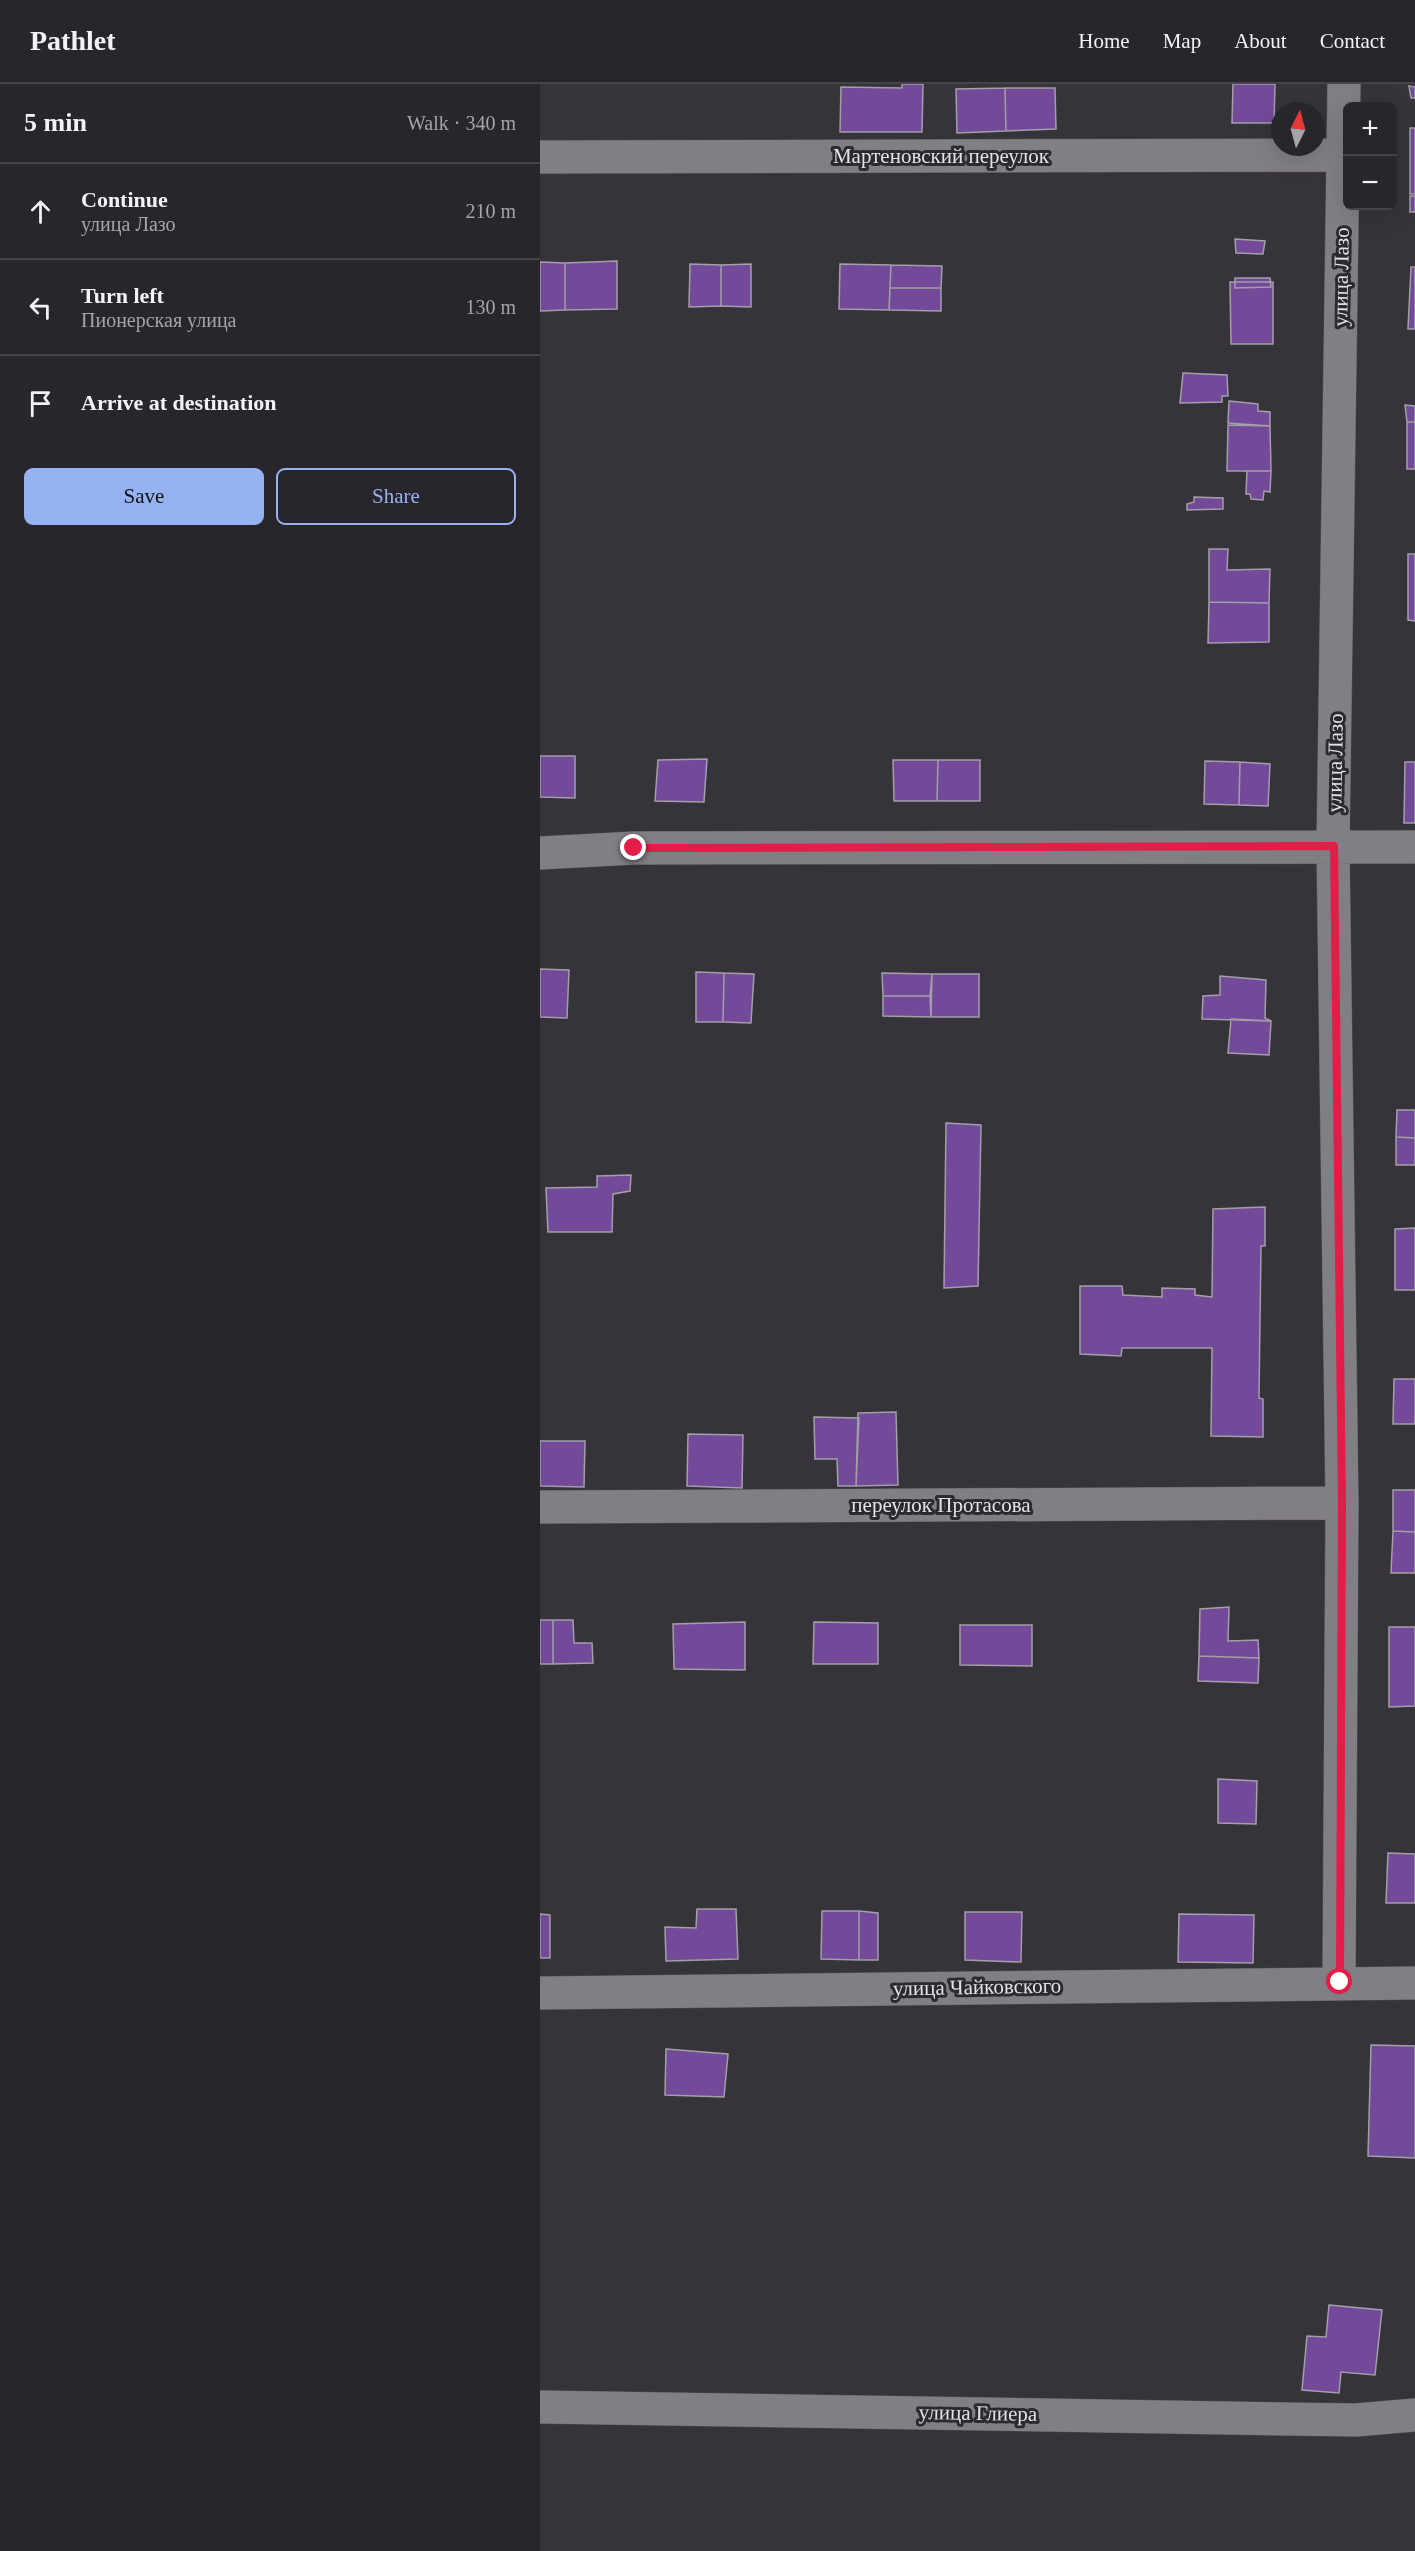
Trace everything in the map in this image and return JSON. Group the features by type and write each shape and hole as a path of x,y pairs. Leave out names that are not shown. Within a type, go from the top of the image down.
{"street":[{"name":"улица Лазо","path":"1340,1982 1342,1503 1334,846 1344,84"},
{"name":"Мартеновский переулок","path":"540,157 1342,155"},
{"path":"540,853 634,848 1415,847"},
{"name":"переулок Протасова","path":"540,1507 1342,1503"},
{"name":"улица Чайковского","path":"540,1993 1340,1982 1415,1983"},
{"name":"улица Глиера","path":"540,2407 1356,2420 1415,2415"}],"building":[{"path":"902,84 923,84 922,132 840,132 841,87 902,88"},
{"path":"1233,84 1275,84 1275,102 1271,102 1271,123 1232,123"},
{"path":"1409,86 1415,87 1415,98 1411,98"},
{"path":"1005,88 1006,131 957,133 956,89"},
{"path":"1005,88 1055,88 1056,129 1006,131"},
{"path":"1410,128 1415,128 1415,194 1410,194"},
{"path":"1410,196 1415,196 1415,212 1410,212"},
{"path":"1235,239 1265,241 1263,254 1236,253"},
{"path":"617,261 617,309 565,310 565,263"},
{"path":"540,262 565,263 565,310 540,311"},
{"path":"690,264 721,265 721,306 689,307"},
{"path":"751,264 751,307 721,306 721,265"},
{"path":"840,264 891,265 889,310 839,309"},
{"path":"891,265 942,266 941,288 890,288"},
{"path":"1411,267 1415,267 1415,329 1408,329"},
{"path":"1235,278 1270,278 1271,287 1235,288"},
{"path":"1230,282 1273,282 1273,344 1231,344"},
{"path":"890,288 941,288 941,311 889,310"},
{"path":"1183,373 1227,375 1228,396 1222,396 1222,402 1180,403"},
{"path":"1229,401 1258,404 1258,411 1270,412 1270,426 1228,423"},
{"path":"1405,405 1415,406 1415,422 1407,422"},
{"path":"1407,422 1415,422 1415,469 1407,469"},
{"path":"1228,425 1270,426 1271,471 1227,471"},
{"path":"1247,471 1271,471 1270,492 1264,491 1263,500 1251,499 1250,494 1246,494"},
{"path":"1194,497 1223,498 1223,509 1187,510 1187,504 1194,502"},
{"path":"1209,549 1228,549 1227,570 1270,569 1269,603 1209,602"},
{"path":"1408,554 1415,554 1415,621 1408,620"},
{"path":"1209,602 1269,603 1269,642 1208,643"},
{"path":"540,756 575,756 575,798 540,797"},
{"path":"707,759 704,802 655,801 658,760"},
{"path":"893,760 938,760 937,801 894,801"},
{"path":"938,760 980,760 980,801 937,801"},
{"path":"1205,761 1240,762 1239,805 1204,804"},
{"path":"1240,762 1270,764 1268,806 1239,805"},
{"path":"1405,762 1415,762 1415,823 1404,823"},
{"path":"540,969 569,970 567,1018 540,1017"},
{"path":"696,972 724,973 723,1022 696,1022"},
{"path":"724,973 754,974 751,1023 723,1022"},
{"path":"882,973 932,974 930,996 883,996"},
{"path":"932,974 979,974 979,1017 931,1017"},
{"path":"1220,976 1266,980 1265,1018 1271,1021 1202,1019 1203,996 1220,995"},
{"path":"883,996 930,996 931,1017 883,1016"},
{"path":"1231,1019 1271,1021 1269,1055 1228,1053"},
{"path":"1397,1110 1415,1110 1415,1138 1396,1137"},
{"path":"946,1123 981,1125 978,1286 944,1288"},
{"path":"1396,1137 1415,1138 1415,1165 1396,1165"},
{"path":"631,1175 630,1191 613,1194 612,1232 548,1232 546,1188 597,1187 597,1176"},
{"path":"1265,1207 1265,1246 1261,1246 1259,1398 1263,1399 1263,1437 1211,1436 1212,1348 1122,1348 1121,1356 1080,1354 1080,1286 1122,1286 1123,1295 1162,1297 1162,1288 1195,1289 1195,1295 1212,1297 1213,1209"},
{"path":"1415,1228 1415,1290 1395,1290 1395,1229"},
{"path":"1394,1379 1415,1379 1415,1424 1393,1424"},
{"path":"896,1412 898,1485 856,1486 858,1413"},
{"path":"814,1417 859,1418 856,1486 838,1486 837,1459 815,1459"},
{"path":"688,1434 743,1435 742,1488 687,1486"},
{"path":"540,1441 585,1441 584,1487 540,1486"},
{"path":"1393,1490 1415,1490 1415,1532 1393,1531"},
{"path":"1393,1531 1415,1532 1415,1573 1391,1573"},
{"path":"1229,1607 1228,1641 1258,1640 1259,1658 1199,1656 1200,1609"},
{"path":"540,1620 553,1620 553,1664 540,1664"},
{"path":"553,1620 573,1620 574,1643 592,1643 593,1663 553,1664"},
{"path":"745,1622 745,1670 674,1669 673,1624"},
{"path":"814,1622 878,1623 878,1664 813,1664"},
{"path":"960,1625 1032,1625 1032,1666 960,1665"},
{"path":"1389,1627 1415,1627 1415,1706 1389,1707"},
{"path":"1199,1656 1259,1658 1258,1683 1198,1681"},
{"path":"1218,1779 1257,1781 1256,1824 1218,1823"},
{"path":"1388,1853 1415,1854 1415,1903 1386,1903"},
{"path":"697,1909 736,1909 738,1959 666,1961 665,1927 696,1928"},
{"path":"822,1911 859,1911 859,1960 821,1959"},
{"path":"859,1911 878,1913 878,1960 859,1960"},
{"path":"965,1912 1022,1912 1021,1962 965,1960"},
{"path":"540,1914 550,1915 550,1958 540,1958"},
{"path":"1179,1914 1254,1915 1253,1963 1178,1962"},
{"path":"1371,2045 1415,2046 1415,2158 1368,2156"},
{"path":"666,2049 728,2054 724,2097 665,2095"},
{"path":"1329,2305 1382,2310 1375,2375 1341,2372 1339,2393 1302,2390 1307,2336 1326,2337"}],"route":[{"path":"634,848 1334,846 1342,1503 1340,1982"}]}
